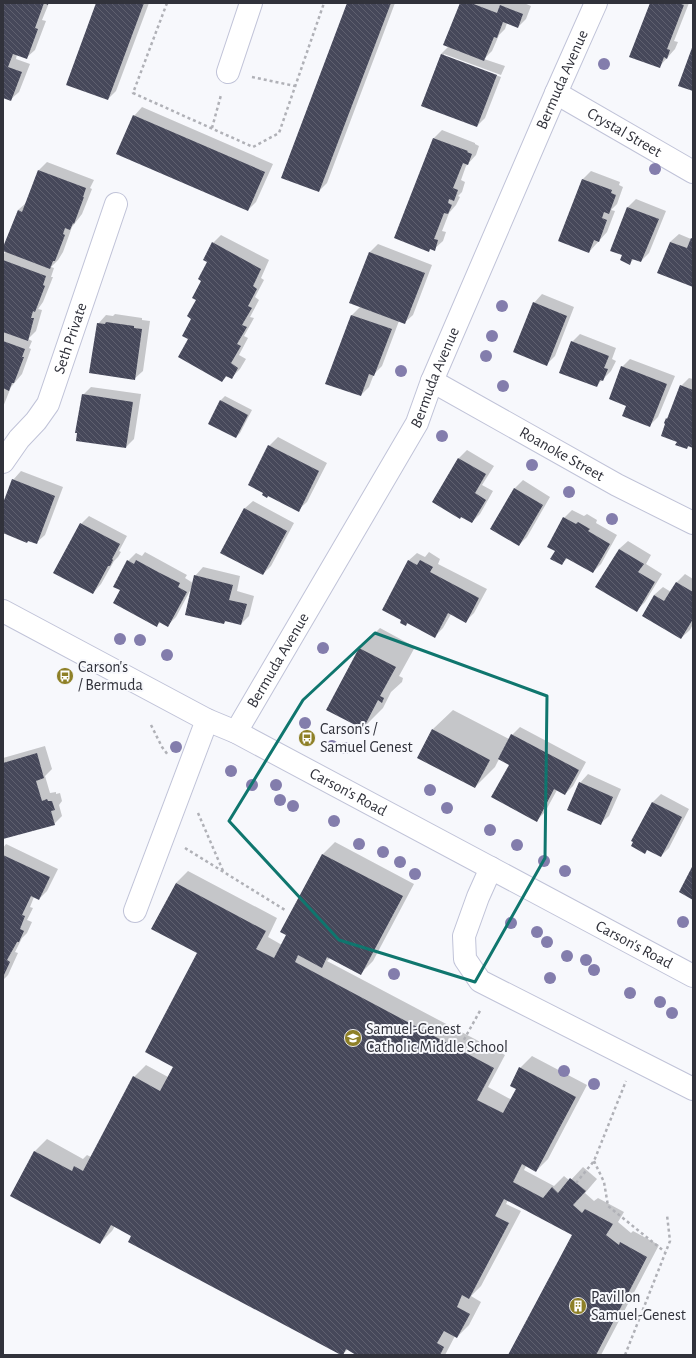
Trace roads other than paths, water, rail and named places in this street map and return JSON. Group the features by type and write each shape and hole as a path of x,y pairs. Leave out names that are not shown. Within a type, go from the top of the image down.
{"street":[{"path":"228,72 251,3"},
{"name":"Bermuda Avenue","path":"236,732 417,423 432,381 596,3"},
{"name":"Crystal Street","path":"556,93 693,172"},
{"name":"Seth Private","path":"3,462 19,439 36,421 48,404 116,204"},
{"name":"Roanoke Street","path":"432,381 616,485 693,523"},
{"name":"Carson's Road","path":"3,611 207,720 236,732 693,976"},
{"path":"135,911 207,720"},
{"path":"491,868 478,897 464,936 465,959 480,981 693,1090"}],"place":[{"name":"Carson's / Bermuda","path":"65,676"},
{"name":"Carson's / Samuel Genest","path":"307,738"},
{"name":"Samuel-Genest Catholic Middle School","path":"353,1038"},
{"name":"Pavillon Samuel-Genest","path":"578,1306"}]}
